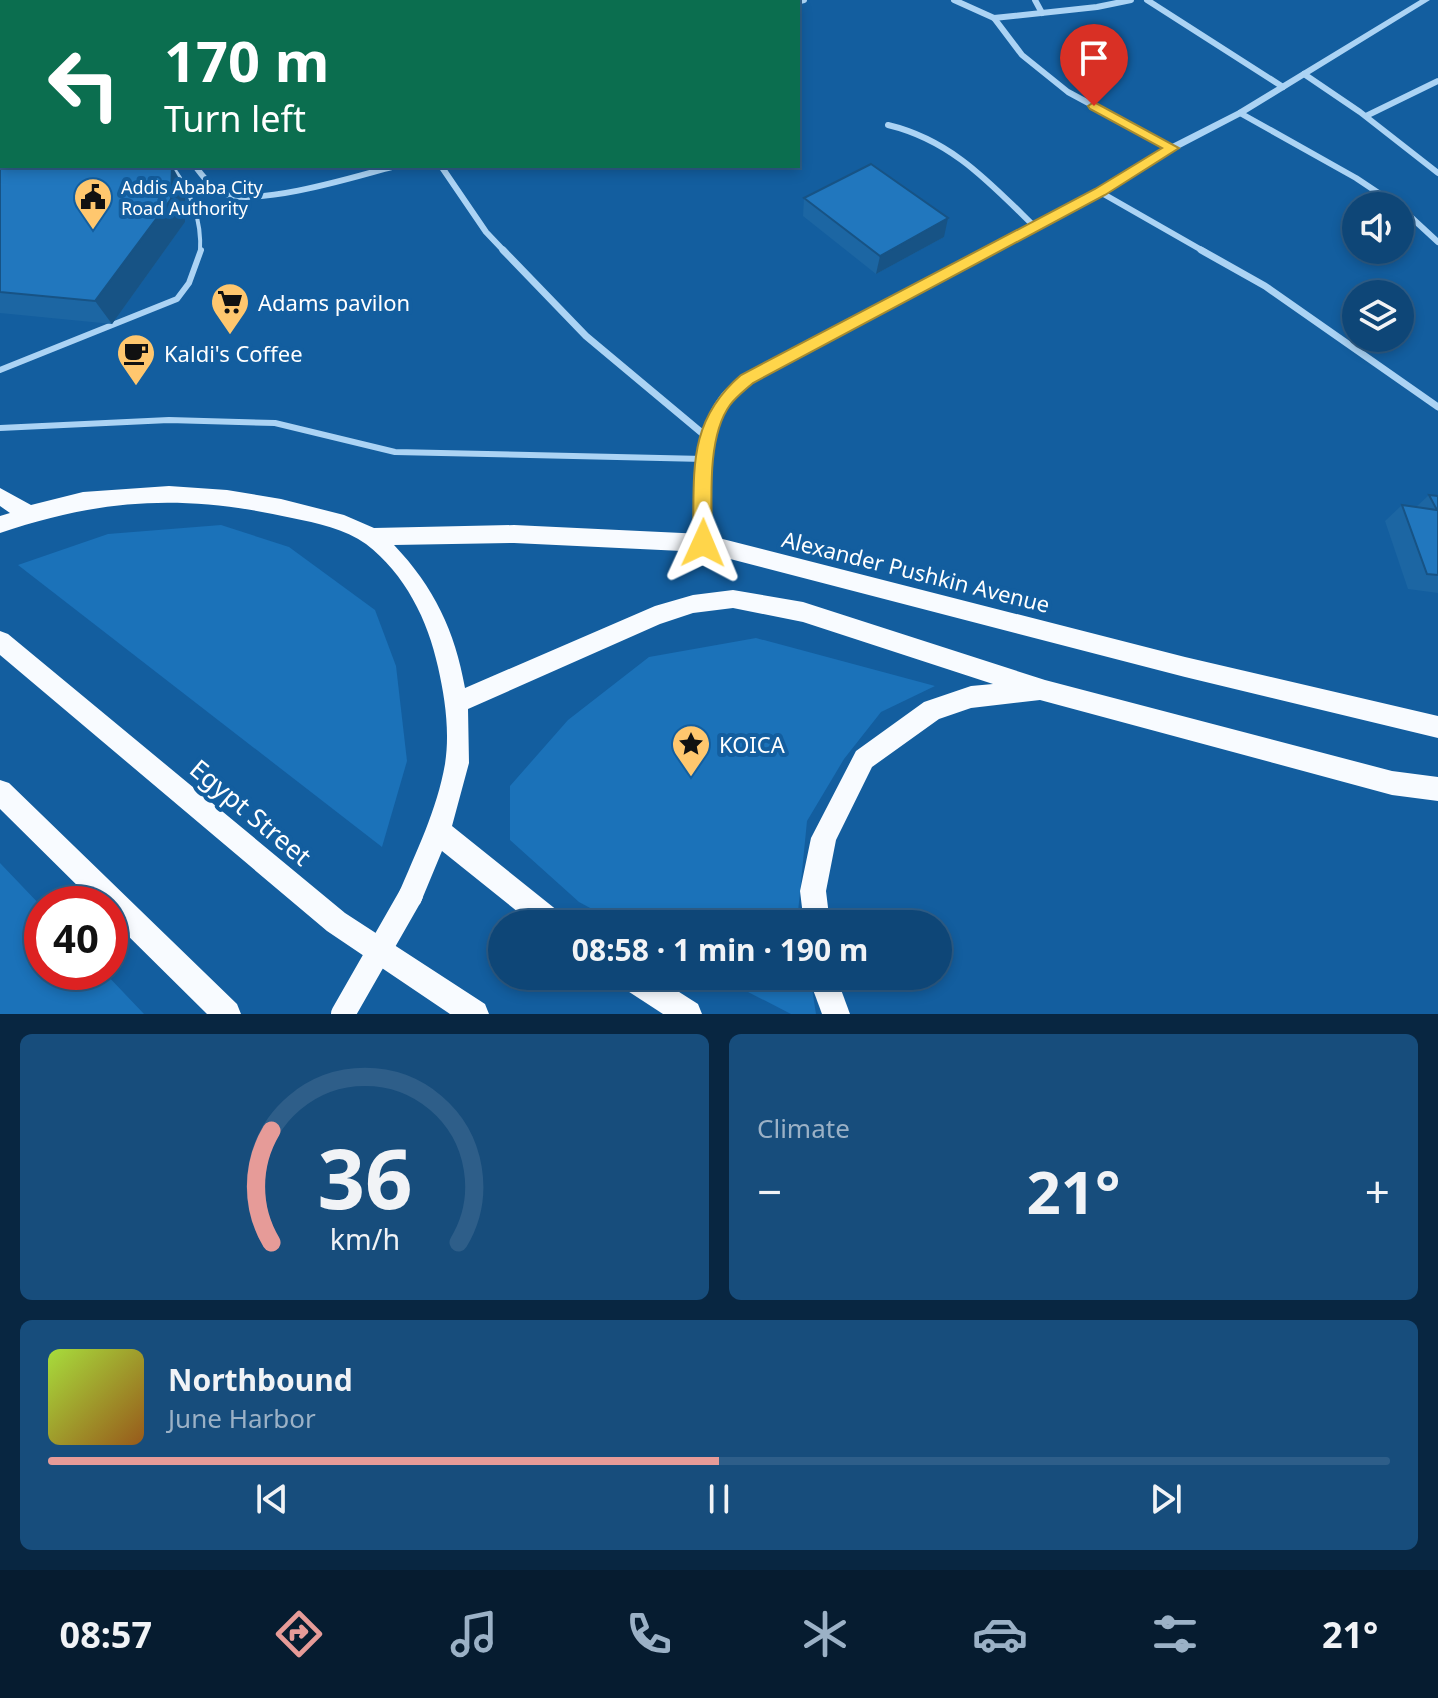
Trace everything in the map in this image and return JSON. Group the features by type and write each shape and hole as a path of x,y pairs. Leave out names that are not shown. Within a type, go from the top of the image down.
{"main road":[{"path":"0,525 27,513 102,496 174,492 247,500 319,516 372,537 426,600 451,667 458,761 439,832 411,895 343,1014"},
{"path":"0,496 27,513"},
{"name":"Alexander Pushkin Avenue","path":"372,537 514,534 703,543 1185,667 1438,727"},
{"path":"456,703 655,616 693,604 733,599 803,612 1045,691 1392,783 1438,789"},
{"name":"Egypt Street","path":"0,641 336,922 475,1014"},
{"path":"815,910 813,891 824,838 864,759 932,710 971,697 1045,691"},
{"path":"0,792 227,1014"},
{"path":"439,832 536,910"},
{"path":"651,990 688,1014"},
{"path":"827,990 836,1014"}],"street":[{"path":"954,0 994,18 1022,55 1068,92 1172,148"},
{"path":"1035,0 1042,13"},
{"path":"994,18 1131,0"},
{"path":"1147,0 1283,87"},
{"path":"703,543 704,459 708,439 715,414 725,398 747,379 1100,192 1172,148 1240,113 1426,0"},
{"path":"1304,74 1366,116 1438,173"},
{"path":"1366,116 1438,81"},
{"path":"1240,113 1377,192"},
{"path":"888,125 914,129 955,151 1034,226"},
{"path":"197,168 222,193 236,198 269,195 386,168"},
{"path":"442,168 486,232 586,336 708,439"},
{"path":"1100,192 1265,286 1438,407"},
{"path":"1414,220 1438,242"}],"lane":[{"path":"0,370 177,299 186,289 194,279 201,256 199,219 189,187 174,168"},
{"path":"0,428 169,420 275,423 395,452 704,459"}],"shaded area":[{"path":"221,525 289,547 375,610 396,666 407,761 382,847 18,565 108,534"},
{"path":"756,638 935,686 881,712 844,759 807,821 798,910 594,910 579,902 510,840 510,786 568,720 649,657"},
{"path":"0,863 24,888 24,990 121,990 144,1014 0,1014"},
{"path":"744,990 812,990 816,1014 791,1014"}],"building":[{"path":"871,164 948,218 880,256 804,198"},
{"name":"Addis Ababa City Road Authority","path":"0,168 172,168 171,199 95,301 0,292"},
{"path":"1429,495 1438,496 1438,575 1427,574 1402,505 1437,510"}],"place":[{"name":"Addis Ababa City Road Authority","path":"93,231"},
{"name":"Adams pavilon","path":"230,336"},
{"name":"Kaldi's Coffee","path":"136,387"},
{"name":"KOICA","path":"691,778"}],"route":[{"path":"703,543 704,459 715,414 725,398 747,379 1100,192 1172,148 1094,106"}]}
